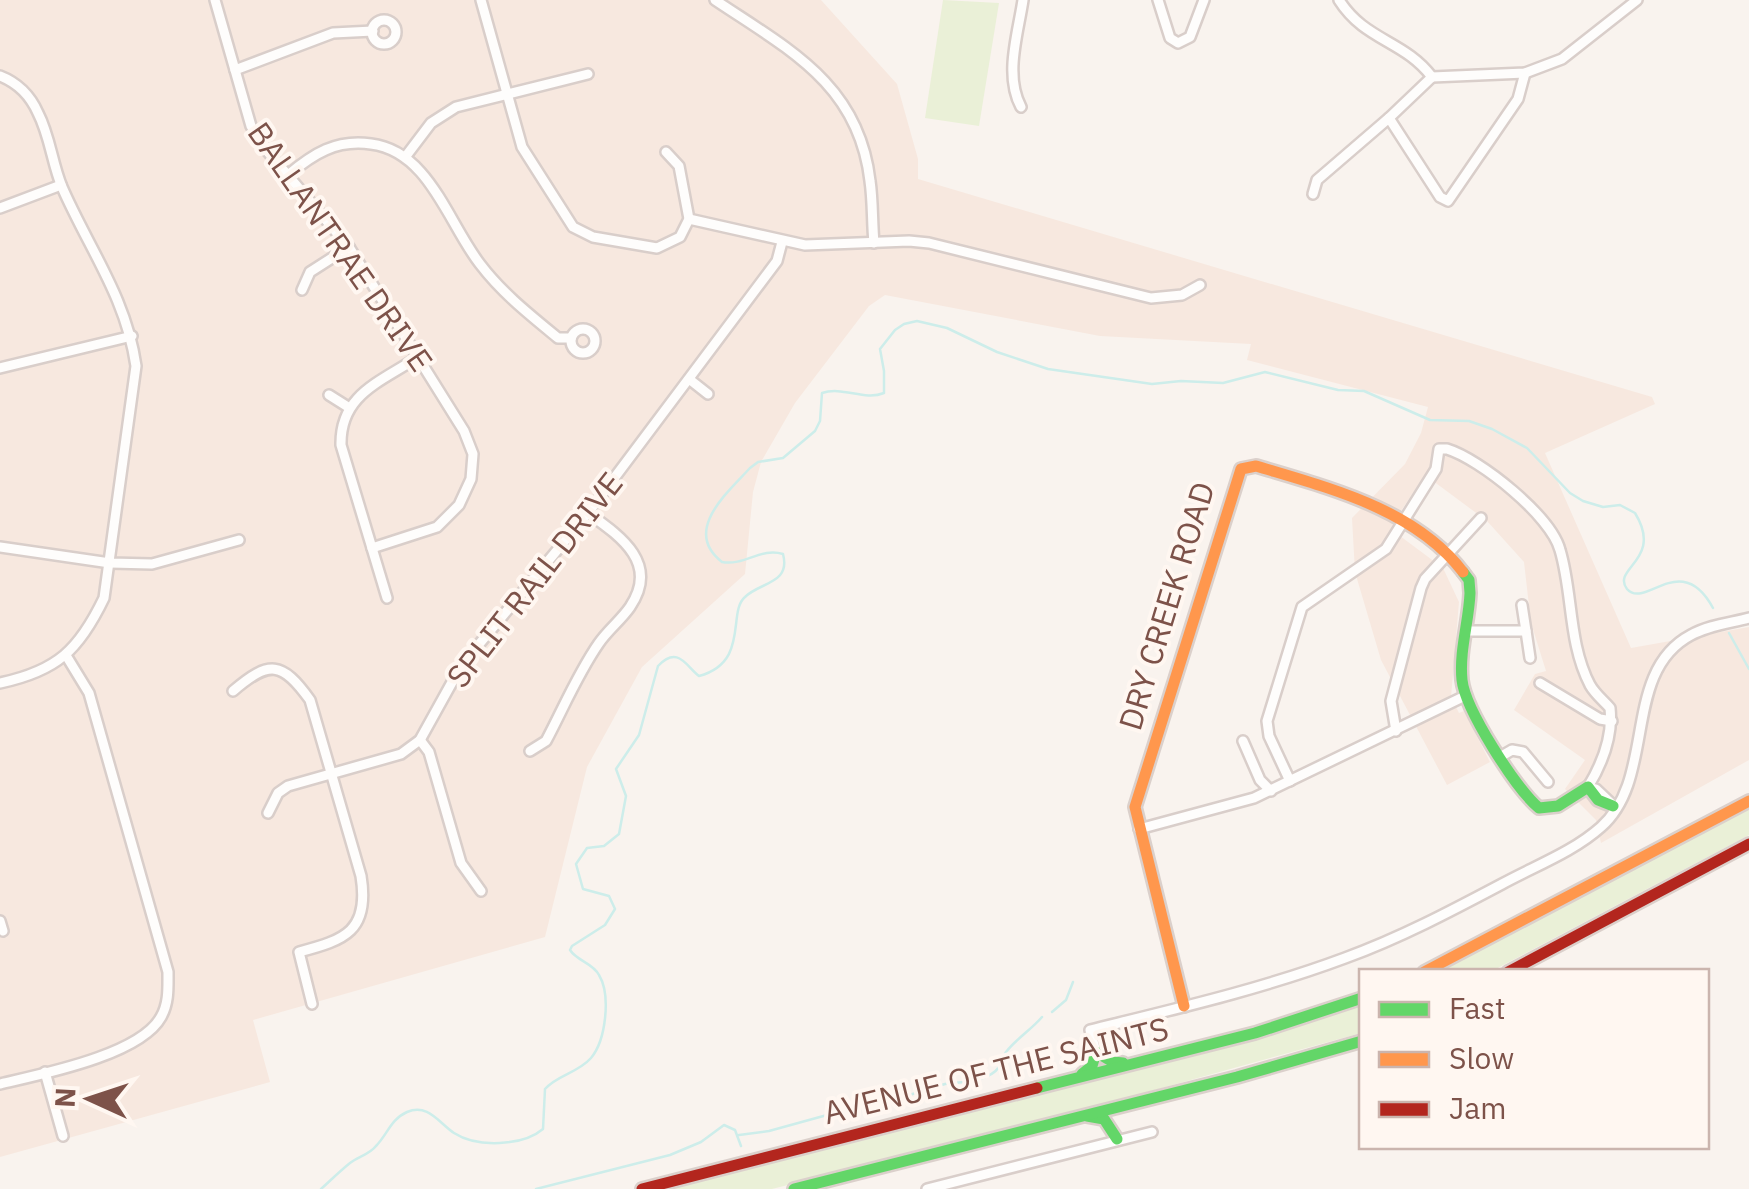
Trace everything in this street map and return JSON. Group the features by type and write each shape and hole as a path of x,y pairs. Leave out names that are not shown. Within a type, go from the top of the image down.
{"main road":[{"name":"DRY CREEK ROAD","path":"1184,1006 1135,807 1242,469 1256,466 1358,498 1404,520 1448,556 1469,580 1462,680 1465,696 1500,757 1532,805 1540,808 1557,807 1588,788"},
{"path":"1588,788 1604,805 1615,807"},
{"path":"1430,969 1749,801"},
{"path":"1514,969 1749,844"},
{"name":"AVENUE OF THE SAINTS","path":"642,1189 1282,1025 1359,999"},
{"name":"AVENUE OF THE SAINTS","path":"794,1189 1359,1042"},
{"path":"1075,1078 1092,1066 1096,1052 1114,1062 1132,1064"},
{"path":"1117,1139 1120,1118 1137,1102"},
{"path":"1083,1116 1104,1119 1117,1139"}],"street":[{"name":"BALLANTRAE DRIVE","path":"215,0 251,126 262,146 349,247 464,431 473,454 472,480 460,505 436,527 372,548"},
{"path":"482,0 522,147 573,227 594,237 657,248 680,237 689,219 678,166 666,152"},
{"path":"715,0 806,61 832,86 850,113 863,144 870,180 874,243"},
{"path":"1021,106 1012,91 1012,76 1024,0"},
{"path":"1158,0 1170,38 1178,43 1190,37 1204,0"},
{"path":"1339,0 1365,30 1418,59 1432,78"},
{"path":"1313,194 1316,180 1432,78 1525,73 1562,59 1637,0"},
{"path":"236,70 333,33 373,31"},
{"path":"1390,118 1440,197 1448,201 1518,100 1525,73"},
{"path":"406,156 431,123 456,107 588,74"},
{"path":"0,76 22,87 39,113 61,185 122,306 136,366 104,598 90,627 67,657 30,677 0,683"},
{"path":"288,175 310,156 344,144 384,145 406,156 496,286 558,338 571,338"},
{"path":"0,208 61,185"},
{"path":"689,219 804,245 928,243 1151,298 1182,295 1200,285"},
{"name":"SPLIT RAIL DRIVE","path":"420,740 461,666 588,514 777,262 782,242"},
{"path":"302,290 310,272 349,247"},
{"path":"0,368 132,336"},
{"path":"387,598 342,445 341,427 348,407 358,396 418,357"},
{"path":"689,379 708,394"},
{"path":"329,395 348,407"},
{"path":"1290,782 1269,736 1267,722 1302,607 1386,550 1436,469 1439,449 1456,452 1518,493 1560,546 1570,616 1587,678 1610,708 1612,721 1598,771 1588,788"},
{"path":"530,750 546,740 599,643 631,606 638,589 638,564 630,545 588,514"},
{"path":"1396,730 1391,701 1422,588 1481,518"},
{"path":"0,547 152,564 239,540"},
{"path":"1522,606 1530,658"},
{"path":"1096,1052 1090,1030 1300,974 1384,942 1585,840 1628,789 1657,669 1666,655 1703,629 1749,618"},
{"path":"1466,631 1526,631"},
{"path":"0,1084 129,1047 154,1028 168,1001 168,972 89,693 67,657"},
{"path":"290,676 296,665"},
{"path":"233,691 256,671 268,668 290,676 310,700 364,896 360,916 350,933 336,943 299,952"},
{"path":"1540,684 1600,719 1612,721"},
{"path":"1139,830 1239,804 1465,696"},
{"path":"268,814 278,793 288,786 400,754 420,740 429,752 461,863 482,891"},
{"path":"1243,741 1260,780 1270,790"},
{"path":"1500,757 1512,750 1523,752 1548,782"},
{"path":"289,941 299,952 312,1004"},
{"path":"45,1072 62,1136"},
{"path":"927,1189 1152,1132"}],"shaded area":[{"path":"0,0 821,0 897,84 918,159 918,179 1652,397 1655,404 1545,453 1631,648 1749,627 1749,760 1601,843 1596,820 1565,789 1585,760 1514,710 1535,674 1546,671 1531,623 1524,562 1487,521 1425,475 1393,523 1396,533 1443,568 1459,602 1451,697 1459,713 1464,711 1490,762 1447,785 1381,660 1355,572 1352,518 1405,464 1421,433 1428,407 1247,360 1251,344 1100,336 885,295 869,306 795,403 761,462 753,492 745,574 642,667 587,767 545,937 253,1020 270,1082 0,1157"}],"green space":[{"path":"943,0 999,3 979,126 925,118"},
{"path":"1749,807 1749,835 1496,969 1442,969"},
{"path":"1359,1005 1359,1034 1064,1115 772,1189 661,1189"}],"waterway":[{"path":"321,1189 373,1149 397,1119 414,1110 433,1115 454,1133 475,1141 512,1142 534,1135 543,1129 545,1089 591,1058 603,1029 605,994 596,971 570,950 605,925 615,909 609,896 583,889 576,864 587,848 604,846 619,834 626,796 616,769 639,735 658,666 676,657 699,676 715,669 731,649 740,604 783,571 783,554 775,552 722,562 706,538 712,513 750,468 758,462 783,458 815,431 820,421 822,393 884,393 880,349 904,324 917,321 947,328 997,352 1048,369 1152,384 1223,383 1265,372 1338,390 1364,391 1430,420 1469,421 1492,429 1527,448 1570,493 1583,501 1603,507 1620,505 1635,513 1644,542 1626,575 1627,589 1644,593 1665,584 1689,583 1701,591 1713,608"},
{"path":"1729,633 1749,669"},
{"path":"1052,1012 1066,1000 1073,982"},
{"path":"739,1135 981,1078 994,1072 1010,1047 1042,1017"},
{"path":"536,1189 670,1155 701,1142 724,1125 735,1130 741,1146"}],"traffic: fast":[{"path":"1463,572 1469,580 1470,593 1462,680 1472,710 1493,748 1539,808 1558,806 1588,787 1598,800 1613,806"},
{"path":"1037,1088 1255,1033 1359,999"},
{"path":"794,1189 1237,1077 1359,1042"},
{"path":"1082,1074 1092,1066 1096,1052 1123,1063"},
{"path":"1087,1116 1104,1119 1117,1139"}],"traffic: slow":[{"path":"1184,1006 1135,807 1241,469 1256,466 1369,504 1421,532 1463,572"},
{"path":"1430,969 1749,801"}],"traffic: jam":[{"path":"1514,969 1749,844"},
{"path":"642,1189 1037,1088"}]}
